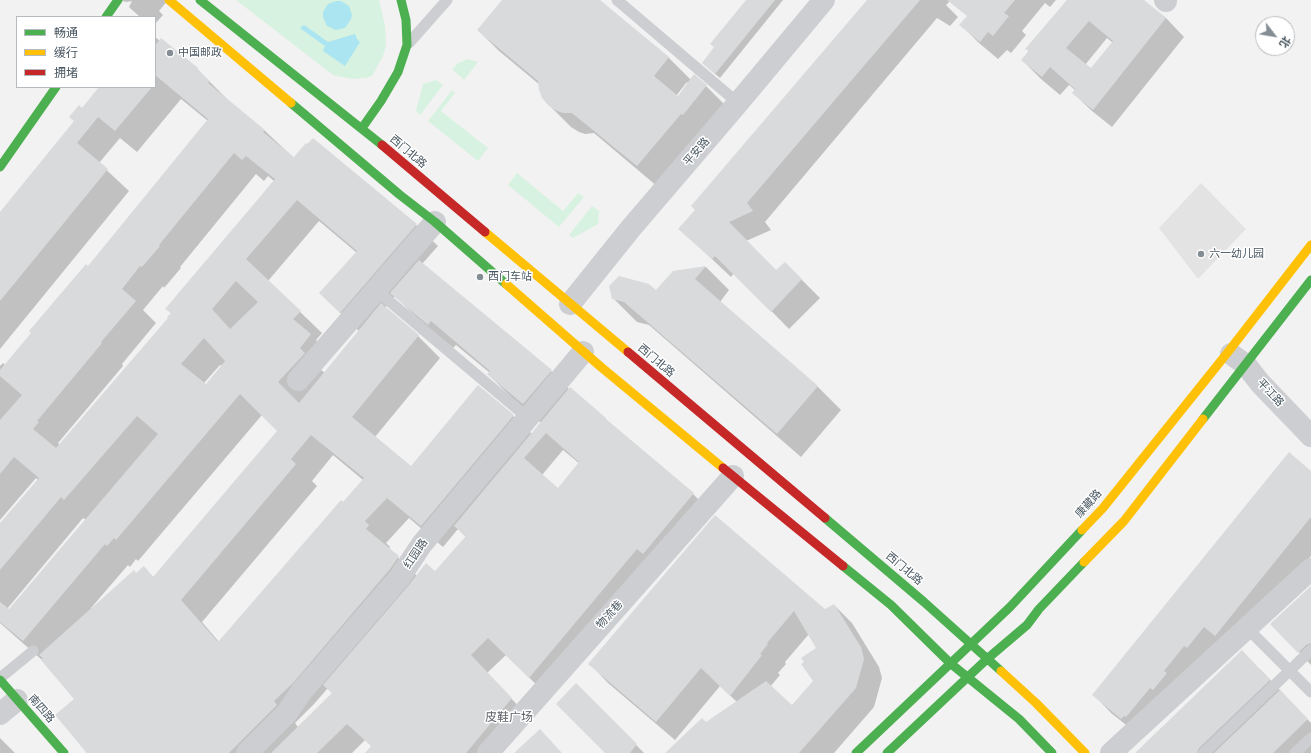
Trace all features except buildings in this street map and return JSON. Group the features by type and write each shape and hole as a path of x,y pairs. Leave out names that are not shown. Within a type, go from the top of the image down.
{"main road":[{"path":"107,16 118,0"},
{"path":"170,0 382,180 435,222 583,352 891,605 950,663 1019,719 1052,753"},
{"name":"西门北路","path":"200,0 362,128 924,602 1036,704 1085,753"},
{"path":"362,128 382,101 398,72 407,45 406,20 401,0"},
{"path":"0,167 55,88"},
{"name":"康藏路","path":"856,753 1010,607 1103,508 1228,352 1311,245"},
{"path":"887,753 987,659 1027,625 1039,609 1124,521 1311,280"},
{"name":"南四路","path":"0,679 61,752"}],"street":[{"name":"平安路","path":"570,304 631,228 824,0"},
{"path":"298,380 435,222"},
{"name":"红园路","path":"247,753 287,713 301,692 400,577 422,544 583,352"},
{"name":"平江路","path":"1228,352 1246,365 1260,383 1311,436"},
{"name":"物流巷","path":"488,753 733,476"},
{"path":"1111,753 1311,569"},
{"path":"0,714 17,700"}],"lane":[{"path":"407,45 447,0"},
{"path":"617,0 738,103"},
{"path":"376,290 528,418"},
{"path":"1247,628 1311,692"},
{"path":"1204,753 1311,650"},
{"path":"0,679 33,651"},
{"path":"1295,753 1311,738"}],"shaded area":[{"name":"六一幼儿园","path":"1201,183 1246,229 1198,279 1159,228"}],"green space":[{"path":"236,0 379,0 385,26 386,45 383,56 372,76 352,79 333,75"},
{"path":"468,59 478,62 464,80 452,69 458,63"},
{"path":"436,80 443,85 420,115 416,111 423,84"},
{"path":"452,90 455,93 441,111 488,148 478,161 428,121"},
{"path":"517,173 563,211 578,193 584,197 559,227 508,185"},
{"path":"592,206 599,211 598,224 573,238 569,235"}],"water":[{"path":"341,1 349,6 352,15 345,28 336,30 327,26 323,17 323,12 328,4"},
{"path":"304,25 328,42 355,34 360,42 345,66 323,51 325,46 300,28"}],"traffic: fast":[{"path":"107,16 118,0"},
{"path":"200,0 382,145"},
{"path":"362,128 381,101 398,72 407,45 406,20 401,0"},
{"path":"0,167 55,88"},
{"path":"291,103 400,195 435,222 506,284"},
{"path":"1203,419 1311,280"},
{"path":"825,518 924,602 1001,671"},
{"path":"856,753 1010,607 1082,530"},
{"path":"887,753 987,659 1027,625 1039,609 1084,562"},
{"path":"843,566 891,605 950,663 1019,719 1052,753"},
{"path":"0,680 64,753"}],"traffic: slow":[{"path":"169,0 291,103"},
{"path":"485,232 628,352"},
{"path":"1082,530 1103,508 1228,352 1311,245"},
{"path":"506,284 601,367 723,468"},
{"path":"1084,562 1124,521 1203,419"},
{"path":"1001,671 1036,703 1085,753"}],"traffic: jam":[{"path":"382,145 485,232"},
{"path":"628,352 825,518"},
{"path":"723,468 843,566"}],"place":[{"name":"中国邮政","path":"170,53"},
{"name":"六一幼儿园","path":"1201,254"},
{"name":"西门车站","path":"480,277"}],"district":[{"name":"皮鞋广场","path":"509,718"}]}
